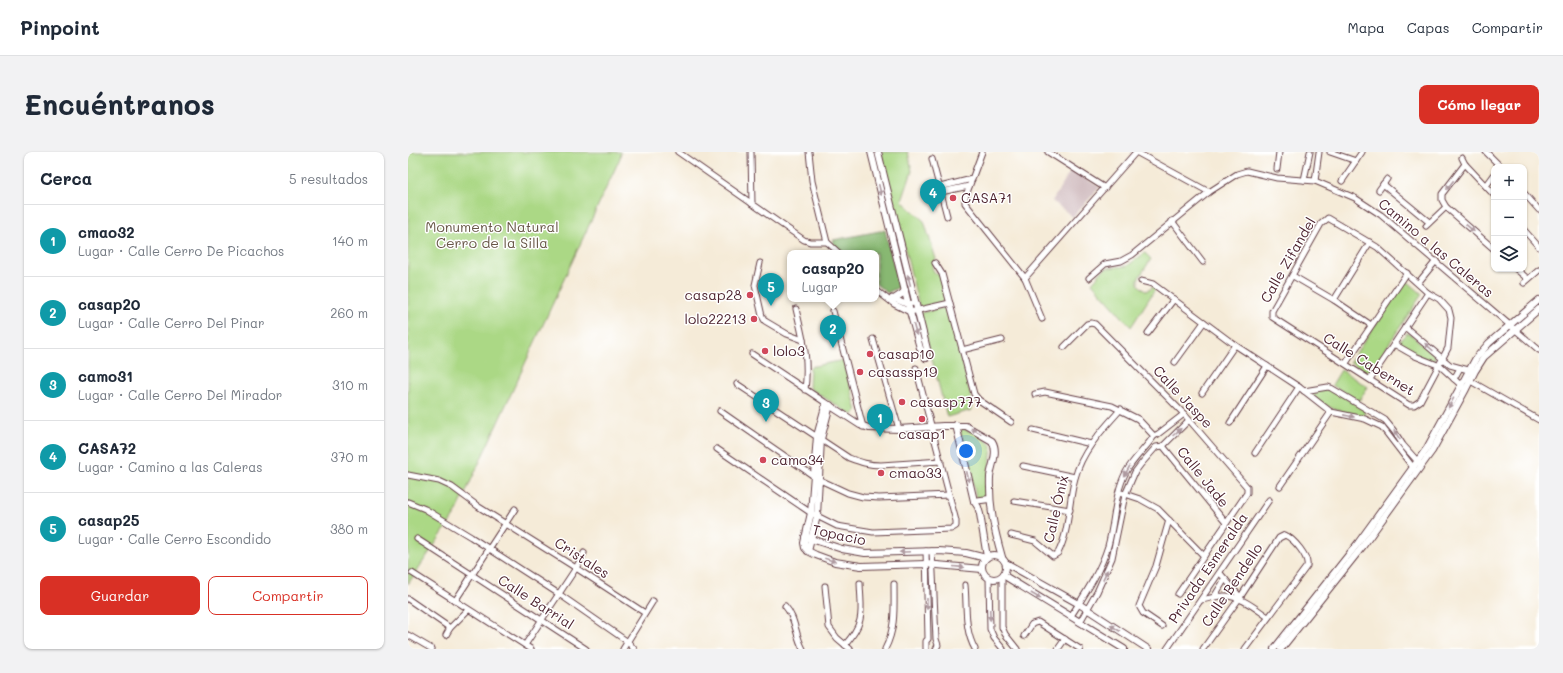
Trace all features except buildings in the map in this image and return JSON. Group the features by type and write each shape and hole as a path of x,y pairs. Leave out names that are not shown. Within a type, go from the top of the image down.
{"street":[{"path":"678,152 806,241 827,242"},
{"path":"751,152 752,204"},
{"path":"809,152 812,181 827,242 836,250"},
{"path":"871,152 905,290 912,303 917,310 928,349 926,358 920,348 910,312 912,303 878,152"},
{"path":"982,152 965,198 966,203 968,208 1025,278 1042,319"},
{"path":"1048,152 1106,188"},
{"path":"1025,278 1106,188 1136,152 1209,192"},
{"path":"1277,169 1279,152"},
{"path":"1304,180 1310,152"},
{"path":"1315,181 1319,152"},
{"path":"1330,152 1356,161"},
{"path":"1342,182 1362,152"},
{"path":"1486,152 1498,164"},
{"path":"1462,158 1465,164 1491,192"},
{"path":"932,159 947,216"},
{"path":"1309,159 1318,161"},
{"path":"1465,164 1442,194 1442,200 1446,207 1491,246"},
{"name":"Camino a las Caleras","path":"1088,278 1105,264 1121,261 1132,255 1209,192 1237,174 1247,171 1277,178 1315,181 1355,198 1381,215 1539,350"},
{"path":"941,190 972,179"},
{"path":"1379,190 1387,179"},
{"path":"1486,186 1491,179"},
{"path":"1383,184 1427,224 1446,207"},
{"path":"941,190 969,186"},
{"path":"1527,196 1539,210"},
{"name":"Calle Zifandel","path":"1271,316 1272,311 1321,224 1328,218 1370,242"},
{"path":"1172,221 1203,262"},
{"path":"1527,233 1539,247"},
{"path":"1334,300 1370,242 1418,282 1428,293 1439,299 1450,313 1449,342 1440,366"},
{"path":"1418,282 1436,261"},
{"path":"760,263 755,285 762,316 766,321 787,334 803,340"},
{"path":"935,263 942,274 974,394 979,400 1011,422"},
{"path":"1518,272 1526,281 1538,272"},
{"path":"1346,363 1406,273"},
{"path":"1293,276 1334,300 1371,325"},
{"path":"1141,281 1153,284 1235,345 1299,387 1331,412 1365,419 1382,427 1415,470"},
{"path":"894,298 901,295 905,290"},
{"path":"879,292 894,304 910,312 950,303"},
{"path":"1370,378 1428,293"},
{"path":"885,297 912,303"},
{"path":"1148,333 1174,299"},
{"path":"1513,328 1539,300"},
{"path":"796,309 807,363 805,390"},
{"path":"1419,463 1437,443 1470,381 1472,371 1483,349 1539,309"},
{"path":"833,311 863,427"},
{"name":"Calle Cabernet","path":"1271,316 1274,320 1346,363 1412,406 1420,401 1440,366"},
{"path":"1175,362 1204,322"},
{"name":"Calle Jaspe","path":"1064,347 1086,324 1095,324 1184,414 1245,483 1248,490 1226,522"},
{"path":"1405,327 1454,367 1472,371"},
{"path":"873,339 899,429"},
{"path":"962,350 1002,340"},
{"path":"1394,344 1415,356 1440,366 1454,378 1460,386 1466,389"},
{"path":"1202,393 1235,345"},
{"path":"752,354 863,427 899,429 956,425 966,426 989,439 994,443 995,450 990,469 989,499 994,530 1002,557 1006,563 1079,604 1148,649"},
{"path":"1230,422 1267,366"},
{"path":"1449,374 1454,367"},
{"path":"717,449 814,515 837,526 859,531 873,532 951,529 956,526 956,521 933,427 916,368"},
{"path":"1454,378 1460,368"},
{"path":"1281,649 1363,546 1415,470 1464,378 1472,371"},
{"path":"1464,378 1539,420"},
{"path":"737,384 849,458 870,465 941,461"},
{"path":"1256,453 1299,387"},
{"path":"1304,391 1328,387 1331,388 1385,420 1419,463"},
{"name":"Calle Jade","path":"1035,394 1045,392 1100,403 1121,409 1138,419 1154,437 1154,446 1156,447"},
{"path":"814,515 813,475 819,438 828,404"},
{"name":"Calle Ónix","path":"1011,535 1035,541 1050,554 1056,556 1064,539 1075,477 1091,444 1121,409"},
{"path":"720,411 818,479 848,493 864,498 949,495"},
{"path":"1365,419 1368,411"},
{"path":"1280,486 1331,412"},
{"path":"1071,616 1090,588 1102,562 1108,546 1119,492 1126,471 1154,437 1184,414"},
{"path":"1080,622 1097,592 1112,558 1125,495 1135,472 1156,447 1164,444 1189,420"},
{"path":"956,425 974,501 980,514 986,557 982,565 982,569 989,578 990,629 994,638 1003,649"},
{"path":"1033,430 1091,444"},
{"name":"Calle Jade","path":"1154,437 1163,436 1164,444 1226,522"},
{"path":"808,538 819,496 819,438"},
{"path":"1023,466 1075,477"},
{"path":"1274,649 1415,470"},
{"name":"Cristales","path":"408,475 446,484 479,507 576,568 645,614"},
{"path":"1119,492 1152,505 1170,520 1204,556"},
{"path":"974,501 989,499"},
{"name":"Privada Esmeralda","path":"1167,649 1269,500"},
{"path":"1014,501 1070,510"},
{"path":"408,502 425,509 559,594 628,642 634,649"},
{"path":"455,601 515,509"},
{"path":"980,514 991,512"},
{"path":"1162,626 1143,613 1140,608 1141,601 1156,566 1170,520"},
{"path":"1178,594 1226,522"},
{"path":"983,532 994,530"},
{"name":"Calle Bendello","path":"1203,649 1241,599 1278,538 1282,535 1290,538 1306,558 1308,566 1268,617"},
{"name":"Topacio","path":"982,569 926,564 861,566 835,562 816,556 808,551 808,538 842,549 865,553 929,551 966,553 986,557"},
{"name":"Calle Barrial","path":"417,539 586,649"},
{"path":"926,649 926,641 928,639 926,564 929,551"},
{"path":"929,551 933,565 936,639 938,645 936,649"},
{"path":"525,645 584,554"},
{"path":"986,557 995,554 1002,557"},
{"path":"1006,563 1007,568 1002,576 1002,627 1014,648"},
{"path":"412,573 530,649"},
{"path":"1220,573 1241,599 1268,617 1245,649"},
{"path":"989,578 997,578 1002,576 1124,649"},
{"path":"1214,597 1226,579"},
{"path":"825,586 829,627 837,638 848,647 861,620 860,583"},
{"path":"885,649 894,623 894,584"},
{"path":"965,585 969,637 975,649"},
{"path":"927,586 933,586"},
{"path":"1090,588 1097,592"},
{"path":"1201,600 1224,596 1241,599"},
{"path":"408,599 450,628"},
{"path":"623,649 653,602"},
{"path":"785,606 791,614 795,632 803,649"},
{"path":"446,635 450,628 468,610"},
{"path":"1024,636 1034,622 1038,622 1080,649"},
{"path":"408,635 432,649"},
{"path":"928,639 936,639"},
{"path":"1058,649 1065,639"}],"shaded area":[{"path":"1071,170 1100,187 1073,217 1052,201"}],"green space":[{"name":"Monumento Natural Cerro de la Silla","path":"408,152 621,152 620,158 456,513 408,584"},
{"path":"881,152 908,152 912,171 902,201 924,221 936,259 932,268 935,273 941,275 946,299 944,302 921,308 919,306"},
{"path":"885,230 899,287 887,293 879,286 879,250 839,250 833,240"},
{"path":"1145,253 1151,259 1138,279 1138,284 1145,291 1151,289 1153,286 1156,288 1131,327 1092,283 1103,270 1107,268 1127,266"},
{"path":"1406,280 1422,294 1369,374 1350,362"},
{"path":"946,307 950,310 971,397 972,410 947,417 920,313"},
{"path":"1407,333 1435,355 1435,359 1432,361 1421,357 1401,345 1400,340"},
{"path":"844,360 857,411 852,415 809,388 810,367"},
{"path":"1341,370 1368,387 1359,401 1332,385"},
{"path":"1331,389 1364,410 1365,415 1363,416 1334,409 1315,398 1310,392 1310,390"},
{"path":"960,430 970,431 987,441 992,448 985,497 977,499 976,497"}],"place":[{"name":"CASA71","path":"953,198"},
{"name":"CASA72","path":"933,212"},
{"name":"casap28","path":"750,295"},
{"name":"casap25","path":"771,306"},
{"name":"lolo22213","path":"754,319"},
{"name":"casap20","path":"833,348"},
{"name":"lolo3","path":"765,351"},
{"name":"casap10","path":"870,354"},
{"name":"casassp19","path":"860,372"},
{"name":"casasp777","path":"902,402"},
{"name":"casap1","path":"922,419"},
{"name":"camo31","path":"766,422"},
{"name":"cmao32","path":"880,437"},
{"name":"camo34","path":"763,460"},
{"name":"cmao33","path":"881,473"}]}
